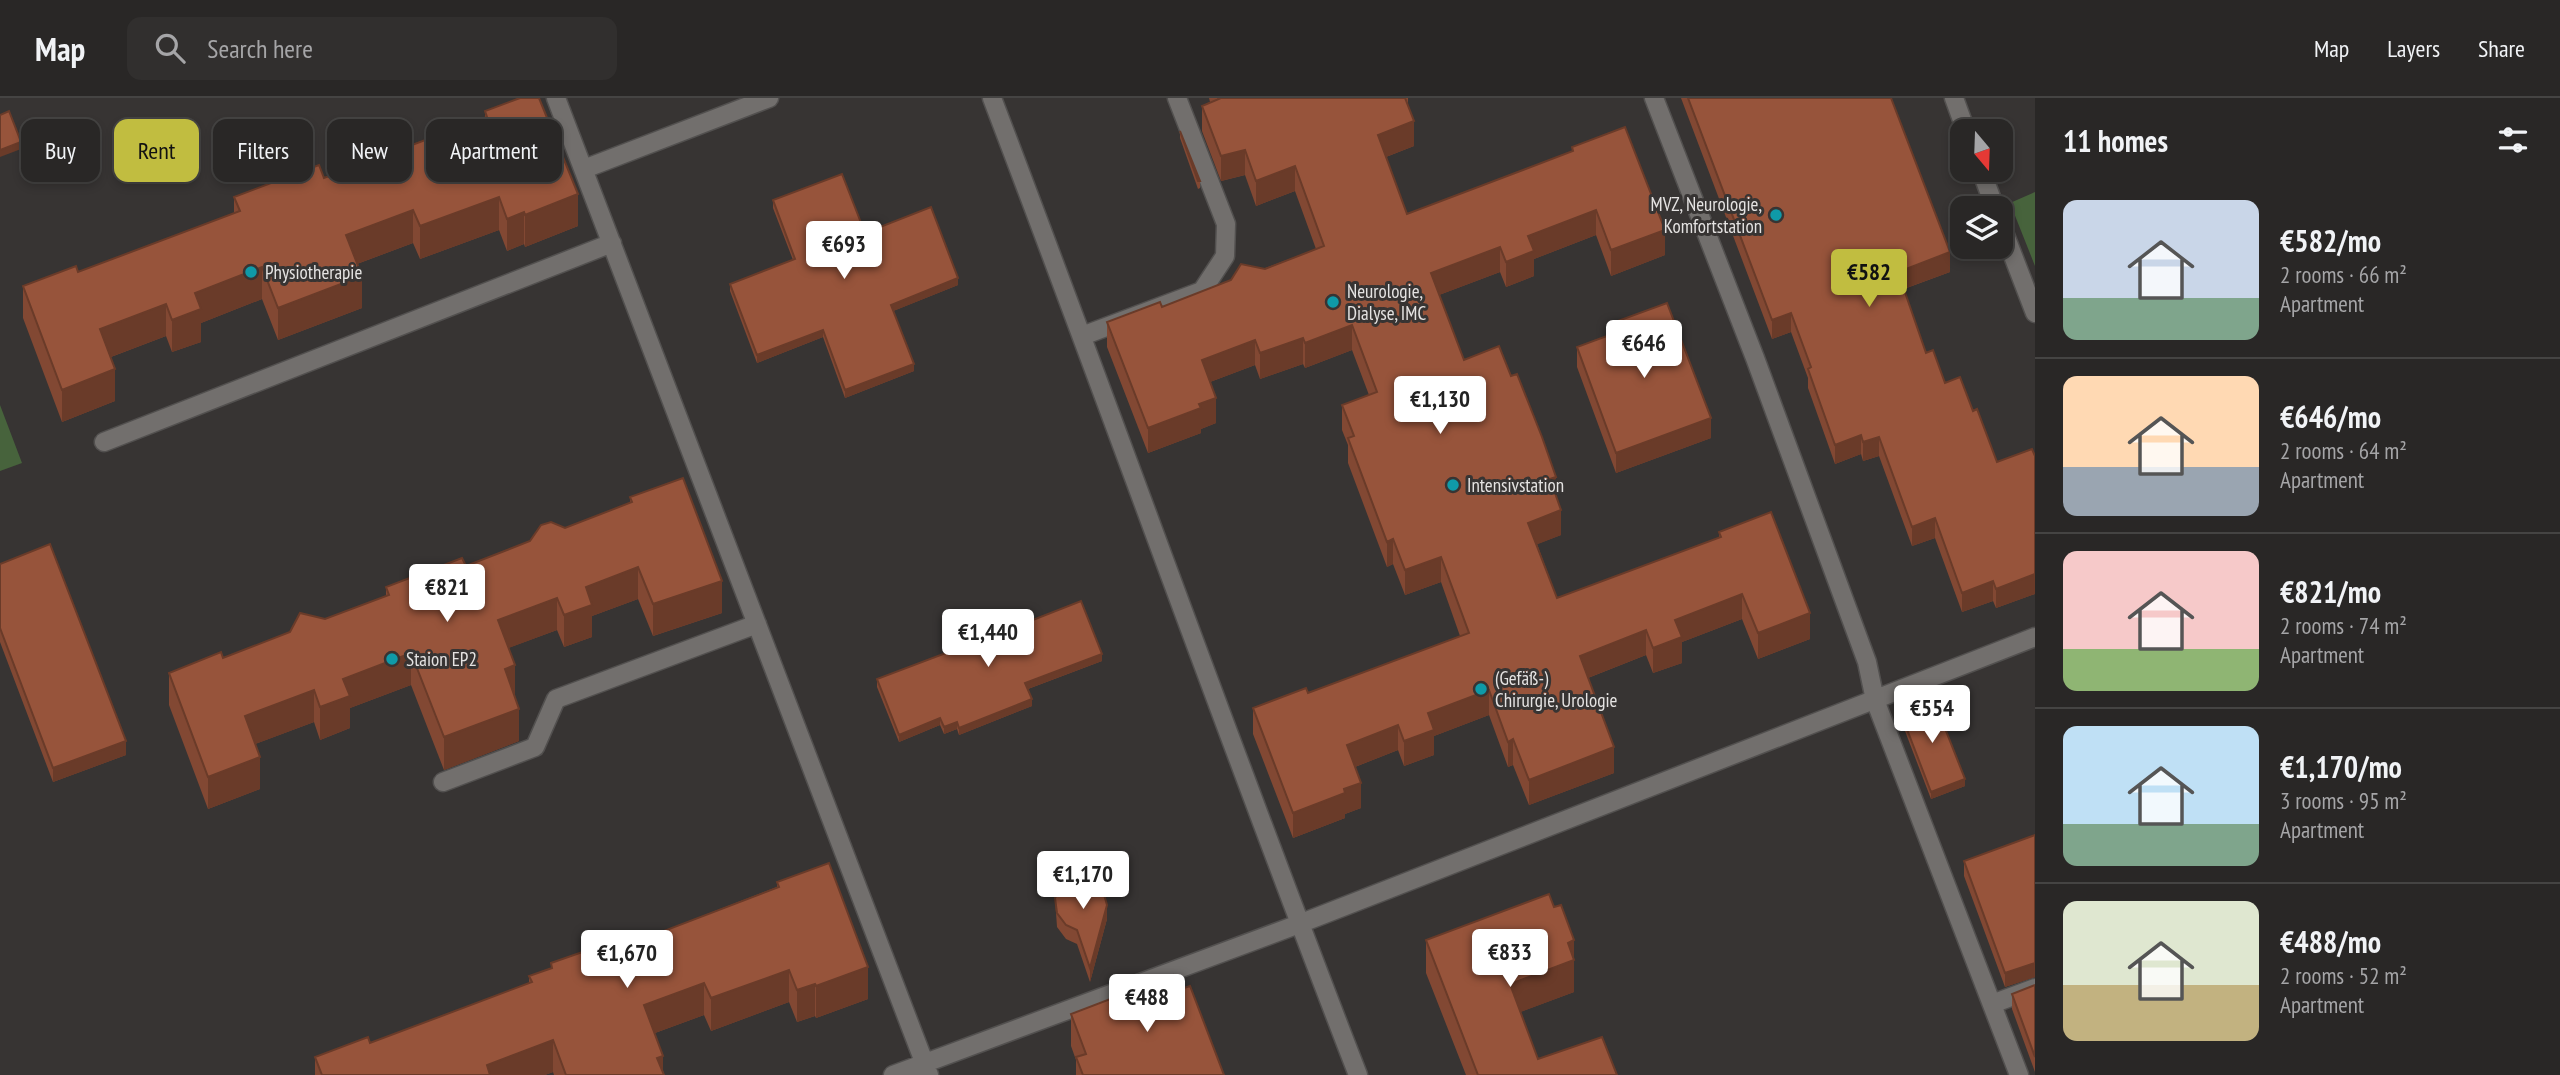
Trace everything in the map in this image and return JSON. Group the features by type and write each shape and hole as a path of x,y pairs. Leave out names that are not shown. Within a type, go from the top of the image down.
{"lane":[{"path":"556,98 926,1069"},
{"path":"584,169 769,98"},
{"path":"992,98 1083,336 1299,924 1358,1075"},
{"path":"1083,336 1202,291 1225,256 1226,224 1177,98"},
{"path":"1654,98 1755,358 1867,662 1875,700 2019,1075"},
{"path":"1954,98 1962,119"},
{"path":"104,442 612,243"},
{"path":"2013,256 2035,313"},
{"path":"443,782 535,747 556,699 757,624"},
{"path":"893,1075 926,1069 2035,637"},
{"path":"1992,1004 2035,988"}],"green space":[{"path":"2035,192 2035,266 2013,211 2013,202"},
{"path":"0,405 22,463 0,471"}],"building":[{"path":"520,98 539,98 548,119 482,119 487,117 485,111"},
{"path":"1218,98 1405,98 1414,121 1378,135 1407,214 1573,151 1572,147 1625,127 1665,230 1611,250 1596,210 1528,236 1534,251 1506,262 1500,247 1431,273 1464,360 1499,346 1511,376 1517,374 1542,437 1556,477 1550,479 1561,510 1528,523 1557,598 1721,537 1719,532 1771,512 1810,613 1758,633 1742,594 1675,620 1682,637 1653,648 1646,630 1580,656 1614,747 1529,780 1513,739 1508,742 1489,690 1428,713 1434,730 1404,741 1398,725 1347,745 1361,783 1344,789 1345,793 1293,813 1253,708 1306,688 1308,693 1469,633 1441,557 1405,570 1393,539 1387,542 1348,438 1354,436 1342,405 1377,392 1352,325 1305,343 1303,338 1260,353 1255,340 1202,360 1216,398 1199,404 1201,408 1148,428 1107,322 1160,302 1162,307 1231,280 1241,264 1265,269 1324,246 1295,166 1256,181 1245,150 1221,156 1202,106"},
{"path":"1688,98 1891,98 1950,252 1898,272 1926,353 1933,350 1945,383 1960,377 1973,411 1977,409 1997,462 2032,449 2035,456 2035,574 1996,589 1993,581 1962,593 1935,518 1912,527 1879,437 1863,442 1861,435 1835,445 1791,313 1772,320"},
{"path":"9,111 21,142 0,150 0,115"},
{"path":"1180,131 1200,181 1198,181"},
{"path":"426,140 426,182 562,182 562,155 578,194 525,215 524,212 507,219 499,197 420,226 413,210 346,235 362,276 278,308 262,267 195,293 201,309 172,320 166,304 100,329 115,369 62,390 23,286 76,266 78,272 240,211 234,197 274,182 313,182 313,167 319,165 324,178 327,177 327,182 412,182 412,145"},
{"path":"842,174 865,233 931,207 958,278 891,305 914,364 845,390 823,330 757,355 730,284 795,259 773,200"},
{"path":"1667,303 1711,418 1616,453 1577,347 1618,332 1615,322"},
{"name":"Staion EP2","path":"683,478 722,581 653,604 638,567 586,587 592,605 564,615 557,598 498,620 515,665 505,669 519,709 444,737 411,653 343,679 350,696 320,707 314,690 245,716 260,757 208,777 169,673 221,652 223,658 290,632 300,613 325,619 389,595 386,587 462,558 466,566 530,541 541,525 551,522 565,528 632,502 630,497"},
{"path":"50,544 126,741 53,768 0,628 0,564"},
{"path":"1081,601 1102,654 1025,683 1032,699 959,728 957,722 944,727 940,718 899,735 877,679 954,650 946,632 998,612 1005,631"},
{"path":"1933,698 1965,779 1931,792 1900,711"},
{"path":"2035,835 2035,963 2005,973 1964,861"},
{"path":"829,863 868,967 797,990 789,970 711,998 704,983 644,1005 663,1056 657,1058 664,1075 566,1075 553,1040 487,1065 490,1075 322,1075 315,1057 368,1037 370,1043 532,982 529,976 552,968 551,963 591,949 592,953 615,944 617,949 779,887 777,882"},
{"path":"1077,878 1092,880 1103,891 1107,905 1090,968 1077,930 1066,925 1057,913 1055,898 1063,884"},
{"path":"1549,894 1554,907 1561,905 1574,940 1568,943 1574,960 1510,984 1538,1059 1602,1037 1617,1075 1478,1075 1426,940"},
{"path":"1173,975 1178,990 1190,986 1224,1075 1083,1075 1076,1057 1086,1054 1071,1014"},
{"path":"2035,985 2035,1057 2012,994"}],"place":[{"name":"MVZ, Neurologie, Komfortstation","path":"1776,215"},
{"name":"Physiotherapie","path":"251,272"},
{"name":"Neurologie, Dialyse, IMC","path":"1333,302"},
{"name":"Intensivstation","path":"1453,485"},
{"name":"Staion EP2","path":"392,659"},
{"name":"(Gefäß-) Chirurgie, Urologie","path":"1481,689"}]}
